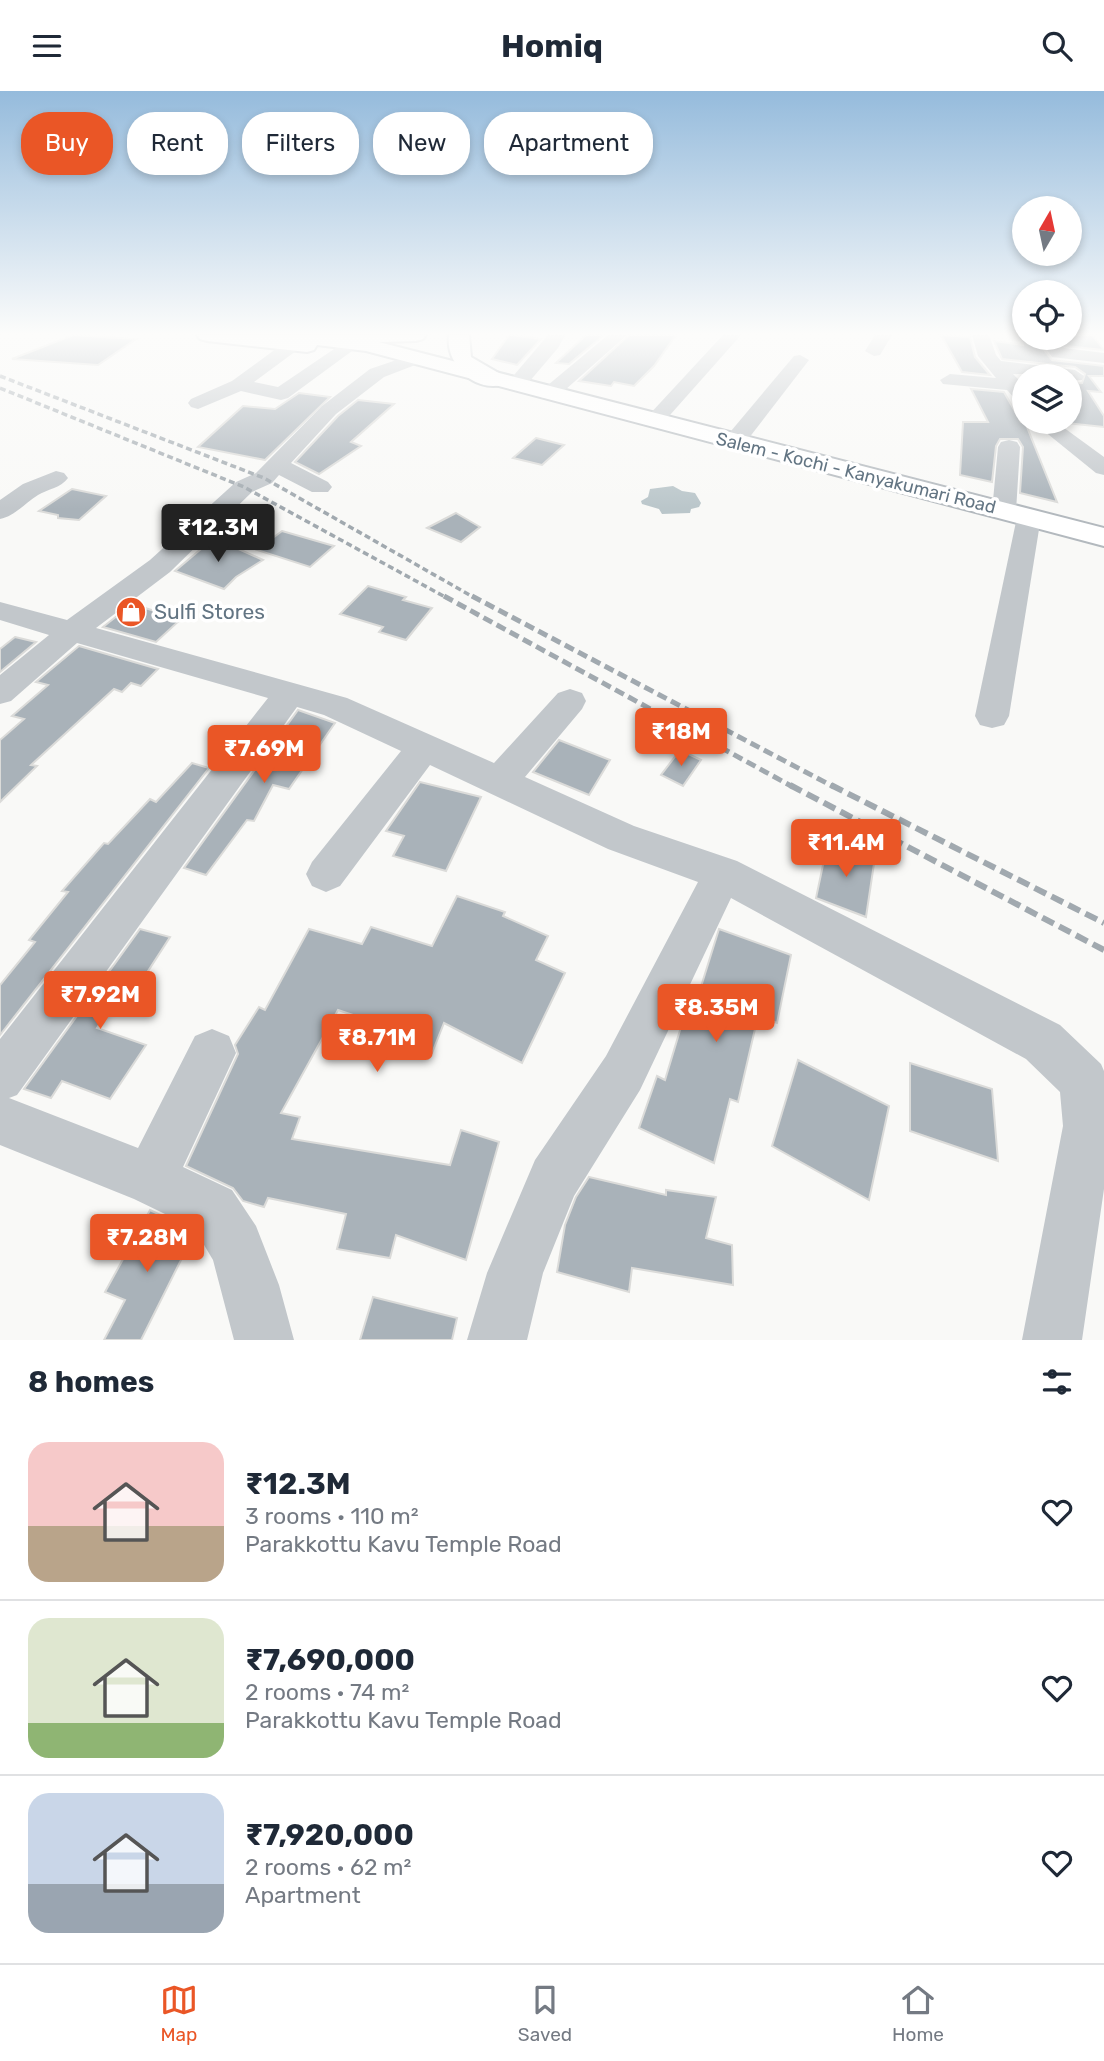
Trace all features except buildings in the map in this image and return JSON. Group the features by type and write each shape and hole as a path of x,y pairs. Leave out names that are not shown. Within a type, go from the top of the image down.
{"main road":[{"name":"Salem - Kochi - Kanyakumari Road","path":"549,394 1104,537"}],"street":[{"path":"198,403 221,393"},
{"path":"346,393 350,394"},
{"path":"655,420 679,393"},
{"path":"734,442 774,393"},
{"path":"0,693 74,630 160,566 244,487 264,478 277,465 305,421 350,394"},
{"path":"1059,434 1104,468"},
{"path":"992,716 1016,514 1009,447"},
{"path":"277,465 320,487"},
{"path":"0,512 31,489 56,478"},
{"path":"0,611 335,706 622,838 723,873 1043,1042 1084,1081 1088,1126 1052,1340"},
{"path":"0,1078 290,693"},
{"path":"499,782 570,701"},
{"path":"326,874 424,747"},
{"path":"497,1340 515,1273 554,1179 623,1073 723,873"},
{"path":"150,1179 212,1053"},
{"path":"0,1120 150,1179 213,1209 236,1246 250,1285 264,1340"}],"shaded area":[{"path":"673,486 695,493 701,503 699,507 691,509 690,513 662,514 659,509 642,504 641,501 648,497 650,489"}],"railway":[{"path":"13,393 244,487 447,598"},
{"path":"45,393 264,478 475,598"},
{"path":"444,596 793,787"},
{"path":"472,596 834,787"},
{"path":"790,785 1104,950"},
{"path":"831,785 1104,923"}],"place":[{"name":"Sulfi Stores","path":"131,612"}]}
